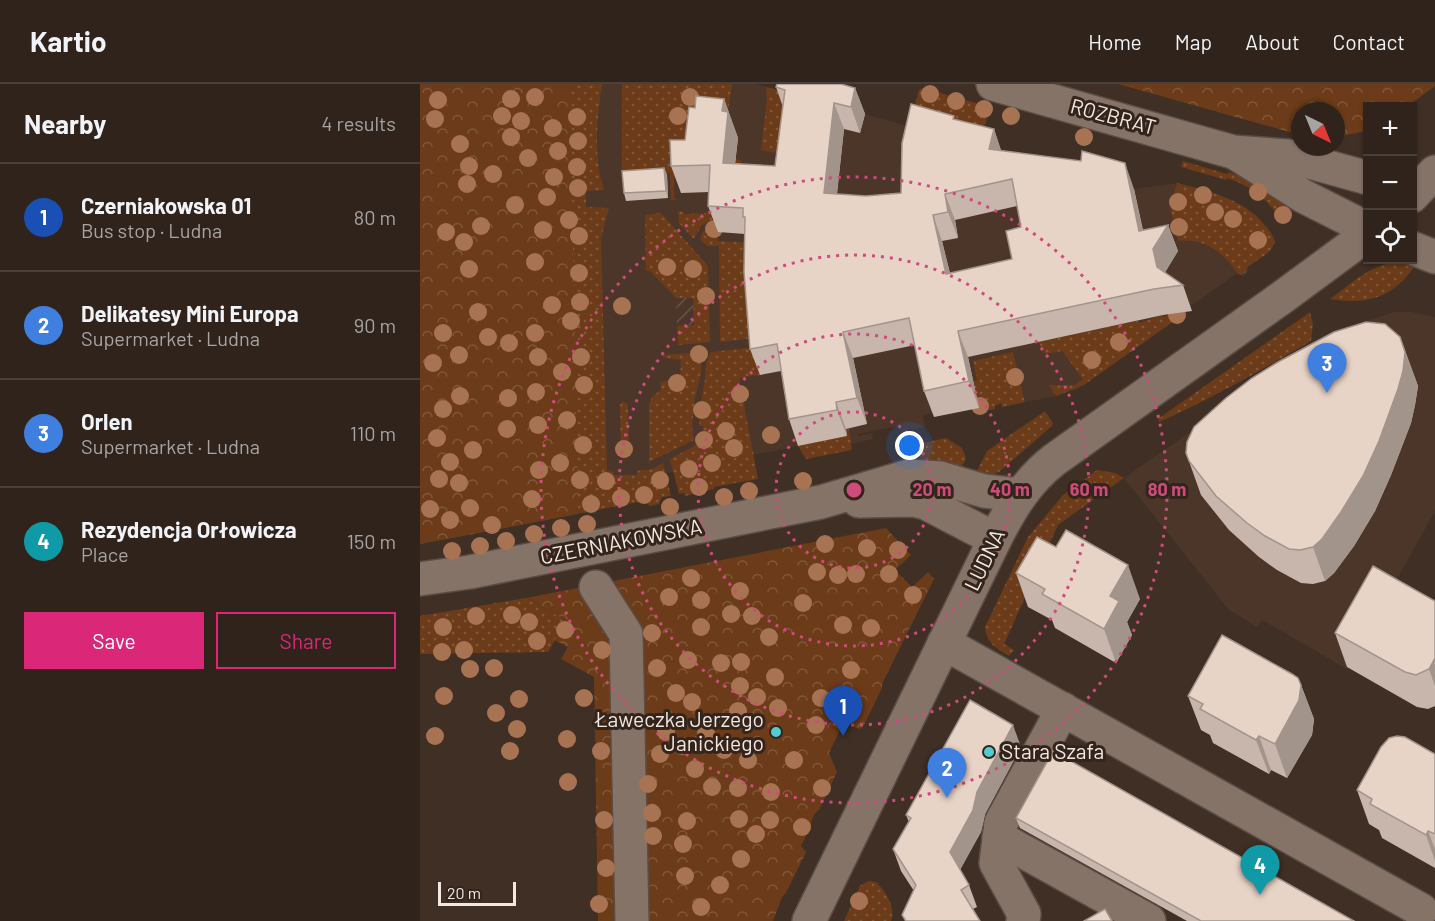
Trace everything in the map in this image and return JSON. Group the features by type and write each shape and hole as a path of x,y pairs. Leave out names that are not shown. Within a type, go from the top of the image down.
{"street":[{"name":"ROZBRAT","path":"993,84 1233,152 1288,156 1363,177"},
{"name":"ROZBRAT","path":"1233,152 1308,199 1363,226"},
{"name":"LUDNA","path":"809,921 995,539 1020,495 1054,460 1363,238"},
{"path":"1417,250 1435,257"},
{"name":"CZERNIAKOWSKA","path":"420,579 470,572 821,502 898,478 916,475 940,478 984,491 1020,495"},
{"name":"CZERNIAKOWSKA","path":"821,502 913,500 934,506 995,539"},
{"path":"596,587 627,634 632,921"},
{"path":"944,643 1421,910"},
{"path":"1023,921 1024,914 996,863 1001,823 1063,709"},
{"path":"999,838 1149,921"}],"shaded area":[{"path":"570,84 756,84 1134,189 1177,183 1215,194 1236,202 1256,215 1272,235 1275,243 1270,251 1248,267 1248,272 1244,276 1236,274 1077,389 1056,396 998,408 1002,407 1001,403 995,406 995,409 982,411 979,408 934,417 932,413 923,415 925,427 901,432 899,426 858,434 858,436 872,433 873,439 852,444 847,436 753,455 752,458 577,493"},
{"path":"676,298 693,298 694,325 677,326"},
{"path":"1393,312 1412,312 1435,317 1435,511 1347,669 1262,620 1257,627 1229,610 1124,478 1248,392 1354,326"}],"green space":[{"path":"420,84 570,84 578,514 420,544"},
{"path":"458,84 602,84 597,151 604,190 586,191 586,207 609,208 601,238 607,471 614,472 614,475 637,475 637,471 652,469 663,463 671,496 662,497 659,504 650,506 644,501 420,544 420,159"},
{"path":"622,84 732,84 727,118 718,117 725,158 741,160 738,187 714,189 713,219 701,226 694,239 679,223 678,211 684,214 710,213 709,160 674,178 674,197 677,200 671,200 670,173 622,175"},
{"path":"1118,84 1435,84 1413,102 1363,102 1363,132 1345,135 1345,102 1291,102 1291,132"},
{"path":"766,87 790,93 789,155 761,150 767,100"},
{"path":"922,88 990,107 984,129 914,108 919,90"},
{"path":"1183,161 1227,174 1229,172 1273,189 1290,205 1284,219 1280,219 1264,199 1250,189 1227,178 1226,180 1181,167"},
{"path":"1177,183 1227,198 1249,210 1272,235 1274,244 1271,249 1247,267 1246,272 1241,275 1220,253 1205,244 1178,241 1170,207"},
{"path":"661,213 708,266 710,342 678,345 677,326 694,325 693,298 676,298 650,271 646,271 645,215"},
{"path":"711,226 717,226 717,241 755,243 756,338 720,342 719,246 707,246 700,239 703,232"},
{"path":"1388,264 1404,264 1414,267 1397,286 1378,297 1355,301 1330,299 1354,281"},
{"path":"1179,312 1181,316 1084,385 1056,396 1049,385 1075,385 1083,379 1062,351 1045,354 1038,342 1138,321 1139,323"},
{"path":"1310,312 1313,324 1311,341 1217,394 1159,422 1158,419"},
{"path":"757,347 760,375 739,378 758,479 714,487 714,489 685,496 684,493 679,494 670,459 700,443 699,437 703,436 703,426 699,426 699,420 706,365 711,352"},
{"path":"703,352 692,426 694,440 649,462 649,404 653,396 661,390 660,382 680,379 681,360 665,358 661,355"},
{"path":"1013,352 1025,402 998,408 1002,407 1001,403 995,406 995,409 982,411 979,408 973,382 977,380 973,361"},
{"path":"623,401 628,405 629,457 621,457 620,405"},
{"path":"1045,411 1053,423 1052,426 999,472 987,476 975,475 987,451"},
{"path":"849,429 852,450 806,459 798,446 847,436 846,430"},
{"path":"946,438 962,448 966,458 960,471 924,462 910,446"},
{"path":"1097,470 1115,473 1124,478 1058,525 1004,644 1014,650 1009,656 990,642 985,627 1028,537 1063,495"},
{"path":"886,528 911,555 895,570 912,587 928,572 934,579 863,727 859,729 844,722 829,753 837,772 819,810 813,817 801,846 806,852 782,897 773,921 598,921 594,677 561,659 568,647 554,640 567,621 526,598"},
{"path":"526,598 567,621 548,652 420,654 420,616"},
{"path":"868,881 876,882 886,895 892,910 891,921 844,921 860,886"}],"building":[{"path":"777,84 841,84 855,88 851,107 834,103 824,193 866,196 901,193 902,143 911,104 954,116 953,119 994,129 989,149 1081,161 1082,151 1125,163 1139,231 1168,225 1153,249 1157,267 1183,285 1154,289 958,331 969,381 924,391 909,318 843,332 857,398 836,402 837,410 789,419 777,344 750,349 744,272 745,217 743,217 743,208 708,206 710,165 671,166 670,140 685,140 689,107 695,108 696,96 724,99 722,111 728,112 723,163 775,166 785,90 776,87","holes":["1012,179 1021,227 1006,231 1012,259 946,274 933,215 948,212 945,194"]},
{"path":"664,168 666,191 624,193 622,171"},
{"path":"1366,322 1385,324 1400,337 1405,352 1398,389 1363,476 1341,512 1322,539 1313,547 1300,550 1289,549 1247,523 1216,496 1189,461 1186,453 1187,442 1194,427 1252,378 1334,332"},
{"path":"1066,530 1128,565 1110,596 1119,601 1104,629 1042,594 1045,589 1016,573 1037,537 1056,547"},
{"path":"1373,566 1435,601 1435,658 1429,669 1416,675 1405,672 1335,633"},
{"path":"1222,635 1298,678 1301,685 1299,700 1275,744 1259,736 1256,740 1200,709 1203,704 1188,696"},
{"path":"970,700 1013,725 977,792 973,810 950,852 969,885 961,890 980,921 906,921 902,915 916,885 893,849 911,818 906,815"},
{"path":"1405,737 1435,754 1435,834 1428,831 1426,835 1370,804 1372,799 1357,790 1381,747 1389,738"},
{"path":"1053,751 1354,921 1201,921 1016,818"},
{"path":"1105,909 1112,921 1084,921"}],"place":[{"name":"Orlen","path":"1327,393"},
{"name":"Ławeczka Jerzego Janickiego","path":"776,732"},
{"name":"Czerniakowska 01","path":"843,736"},
{"name":"Stara Szafa","path":"989,752"},
{"name":"Delikatesy Mini Europa","path":"947,798"},
{"name":"Rezydencja Orłowicza","path":"1260,895"}]}
